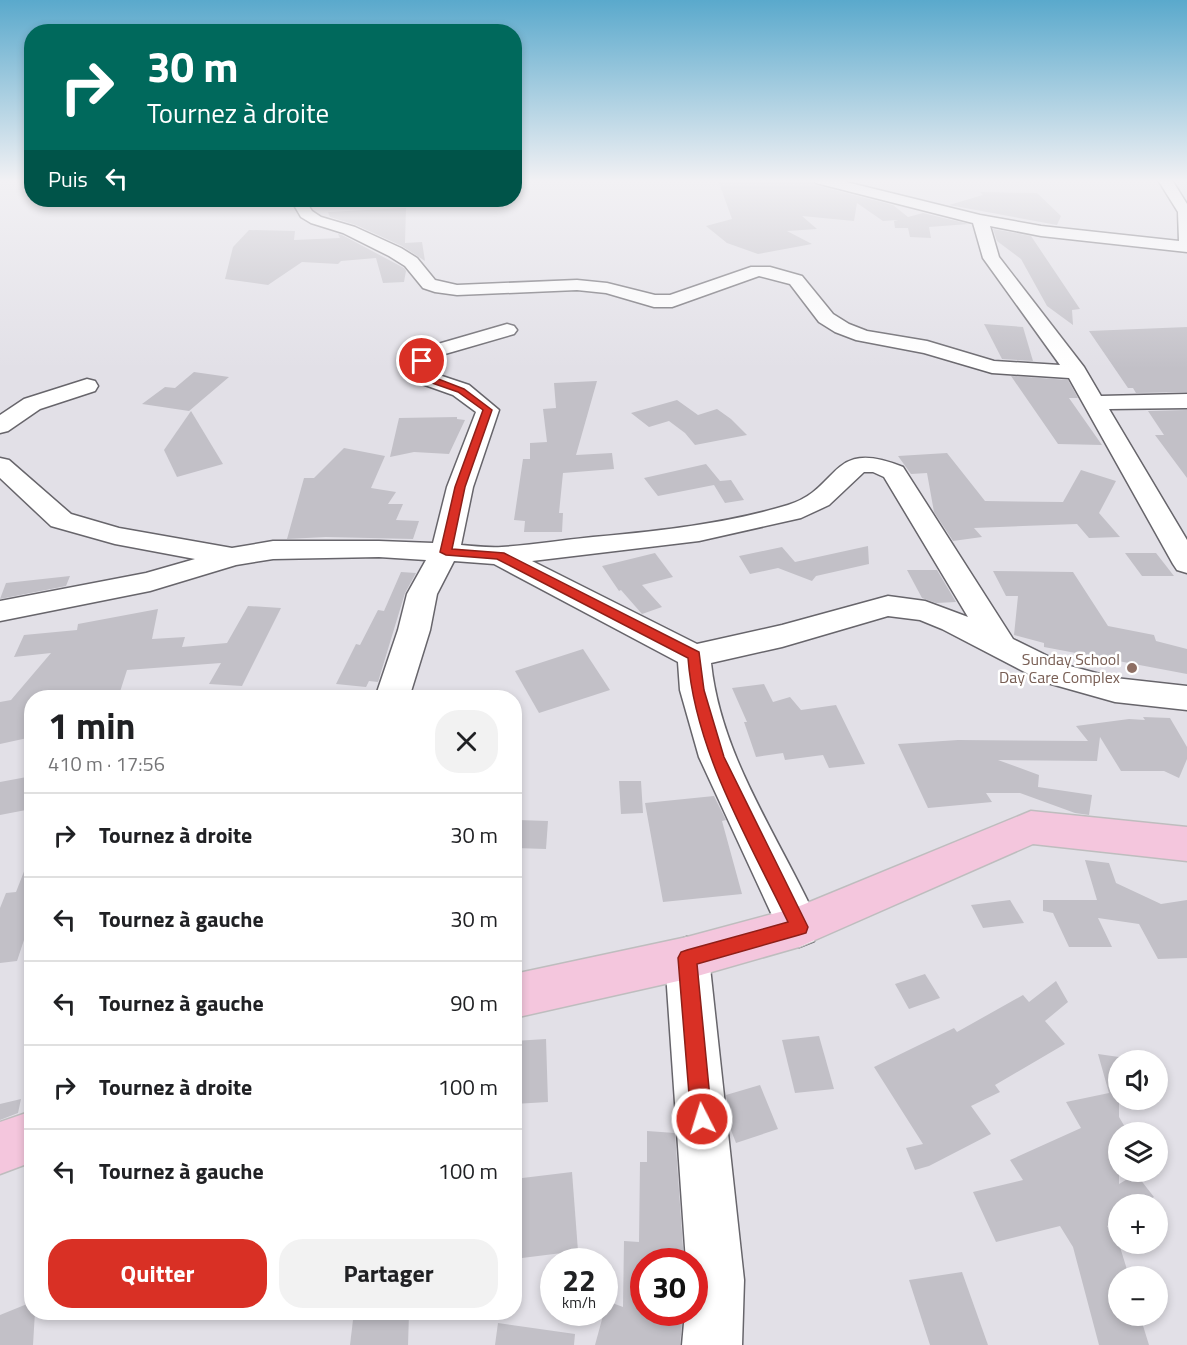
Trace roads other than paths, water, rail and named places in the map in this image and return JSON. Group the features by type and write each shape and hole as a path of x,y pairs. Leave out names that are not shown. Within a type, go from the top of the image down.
{"main road":[{"path":"522,994 687,958 799,927 1031,827 1187,844"},
{"path":"0,1148 24,1139"}],"street":[{"path":"376,243 411,262 429,284 457,290 577,285 607,288 654,301 672,302 757,271 770,272 796,280 826,318 842,328 863,336 927,347 992,367 1076,372"},
{"path":"986,243 990,258 1076,372 1187,564"},
{"path":"1142,243 1187,248"},
{"path":"395,690 414,630 422,594 446,552 460,487 488,410 461,390 430,379 422,361 429,354 438,350 507,330"},
{"path":"0,426 32,404 87,386"},
{"path":"1095,403 1187,401"},
{"path":"0,611 150,582 232,557 273,550 379,549 500,556 735,526 807,507 838,484 855,465 867,462 894,472 1001,645"},
{"path":"0,465 61,520 115,536 232,557"},
{"path":"500,556 694,656 782,636 888,606 925,611 1001,645 1056,674 1115,690 1187,698"},
{"path":"694,656 697,690 717,757 799,927"},
{"path":"687,958 716,1280 712,1345"}],"place":[{"name":"Sunday School Day Care Complex","path":"1132,668"}]}
